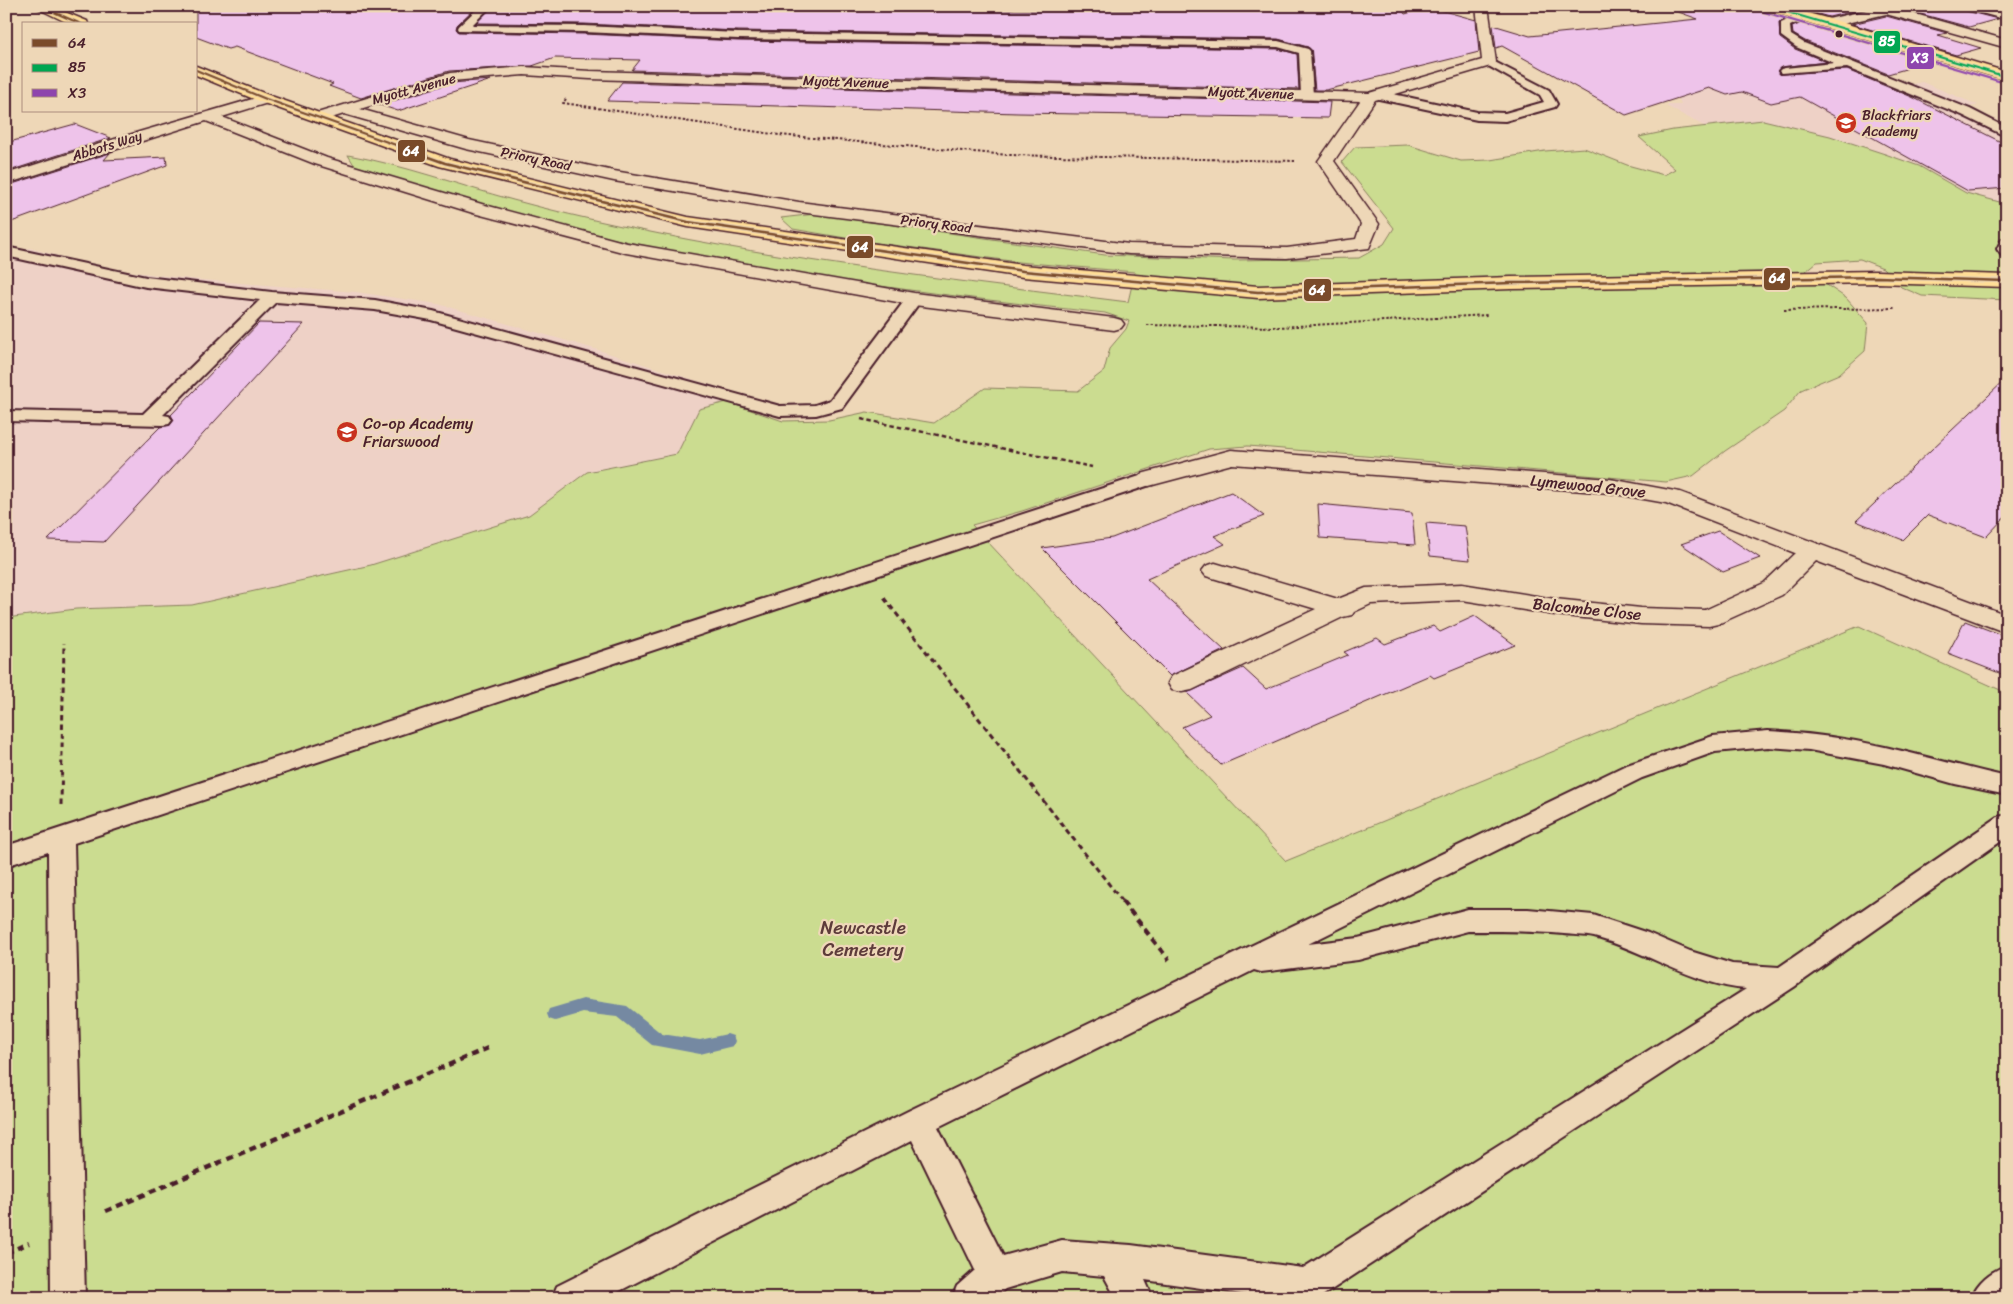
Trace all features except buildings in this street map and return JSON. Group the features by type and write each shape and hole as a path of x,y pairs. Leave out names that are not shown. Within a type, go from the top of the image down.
{"main road":[{"path":"39,6 77,22"},
{"path":"1766,6 2007,77"},
{"name":"Priory Road","path":"198,71 266,99 445,163 688,222 1023,272 1258,292 1511,282 1837,278 2007,281"}],"street":[{"path":"1482,6 1489,62"},
{"path":"1829,23 1903,6"},
{"path":"1966,7 2007,16"},
{"path":"1887,10 2007,44"},
{"name":"Myott Avenue","path":"319,117 450,77 524,71 590,75 1375,96 1489,62"},
{"path":"1326,161 1375,96"},
{"name":"Abbots Way","path":"6,179 266,99"},
{"name":"Priory Road","path":"342,109 466,144 614,176 799,206 1129,249 1287,253 1363,244 1370,224 1326,161"},
{"path":"206,116 321,162 626,248 914,299 1114,324"},
{"name":"Lymewood Grove","path":"1149,479 1231,457 1610,486 1672,496 2007,624"},
{"name":"Balcombe Close","path":"1182,683 1366,596 1462,592 1555,607 1641,616 1709,618 1772,589 1812,550"},
{"path":"1215,571 1342,609"}],"lane":[{"path":"486,6 463,28 584,29 738,36 1278,44 1304,51 1308,95"},
{"path":"1803,16 1785,25 1786,36 1800,44 1966,112 2007,133"},
{"name":"Myott Avenue","path":"1375,96 1477,116 1505,117 1551,104 1545,93 1489,62"},
{"path":"1786,71 1849,64"},
{"path":"2007,242 2004,249 2007,253"},
{"path":"6,251 146,282 272,297 375,305 433,316 780,411 816,410 836,404 914,299"},
{"path":"148,419 272,297"},
{"path":"6,416 167,420"},
{"path":"6,856 1149,479"},
{"path":"569,1298 919,1121 1634,772 1713,744 1768,739 1809,742 1884,755 1955,775 2007,786"},
{"path":"969,1298 995,1276 1062,1256 1113,1260 1298,1294 1784,979 2007,824"},
{"path":"61,838 68,1298"},
{"path":"1242,963 1358,949 1468,920 1528,920 1594,926 1638,941 1682,960 1732,976 1784,979"},
{"path":"919,1121 995,1276"},
{"path":"1113,1260 1136,1298"},
{"path":"1988,1298 2007,1282"}],"path":[{"path":"590,75 563,103 780,135 1008,155 1326,161"},
{"path":"1782,310 1831,309"},
{"path":"1114,324 1279,327 1494,314"},
{"path":"816,410 1092,467"},
{"path":"864,573 1191,988"},
{"path":"61,838 64,643"},
{"path":"67,1227 488,1048"}],"shaded area":[{"name":"Blackfriars Academy","path":"1778,23 1794,28 1794,37 1800,44 1908,85 1922,82 1978,105 1965,108 2007,129 2007,212 1950,227 1704,126 1664,105 1681,105 1677,94"},
{"name":"Co-op Academy Friarswood","path":"29,248 102,268 190,279 356,292 438,304 595,349 739,394 727,402 699,409 677,454 587,472 529,515 371,565 192,605 76,609 6,618 6,258"}],"green space":[{"name":"Newcastle Cemetery","path":"1763,120 1830,136 1885,154 1919,166 1966,193 2007,204 2007,300 1922,296 1901,287 1883,268 1860,259 1817,262 1806,271 1846,298 1868,323 1865,351 1839,374 1801,390 1784,411 1725,451 1693,476 1666,482 1248,446 1209,449 1022,511 972,525 1286,861 1859,626 2007,693 2007,1298 6,1298 6,618 76,609 192,605 371,565 529,515 587,472 677,454 699,409 727,402 783,421 829,420 867,412 934,423 985,388 1078,391 1104,371 1110,348 1126,329 1129,321 1105,313 878,286 652,247 540,221 356,168 348,155 410,170 555,211 750,251 876,270 1128,302 1135,272 1018,262 863,241 793,229 781,218 815,214 1105,255 1235,260 1359,258 1384,244 1394,228 1342,162 1355,147 1408,145 1461,161 1490,160 1545,151 1584,148 1627,165 1664,175 1675,169 1639,137 1673,130"}],"waterway":[{"path":"555,1014 583,1006 621,1011 658,1040 700,1047 727,1041"}],"transit line":[{"name":"64","path":"40,6 76,22"},
{"name":"85","path":"1767,6 2007,77"},
{"name":"X3","path":"1764,12 2005,83"},
{"name":"64","path":"198,71 266,99 445,163 688,222 1023,271 1258,292 1511,283 1877,277 2007,281"}],"place":[{"name":"Blackfriars Academy","path":"1846,123"},
{"name":"Co-op Academy Friarswood","path":"347,432"}]}
